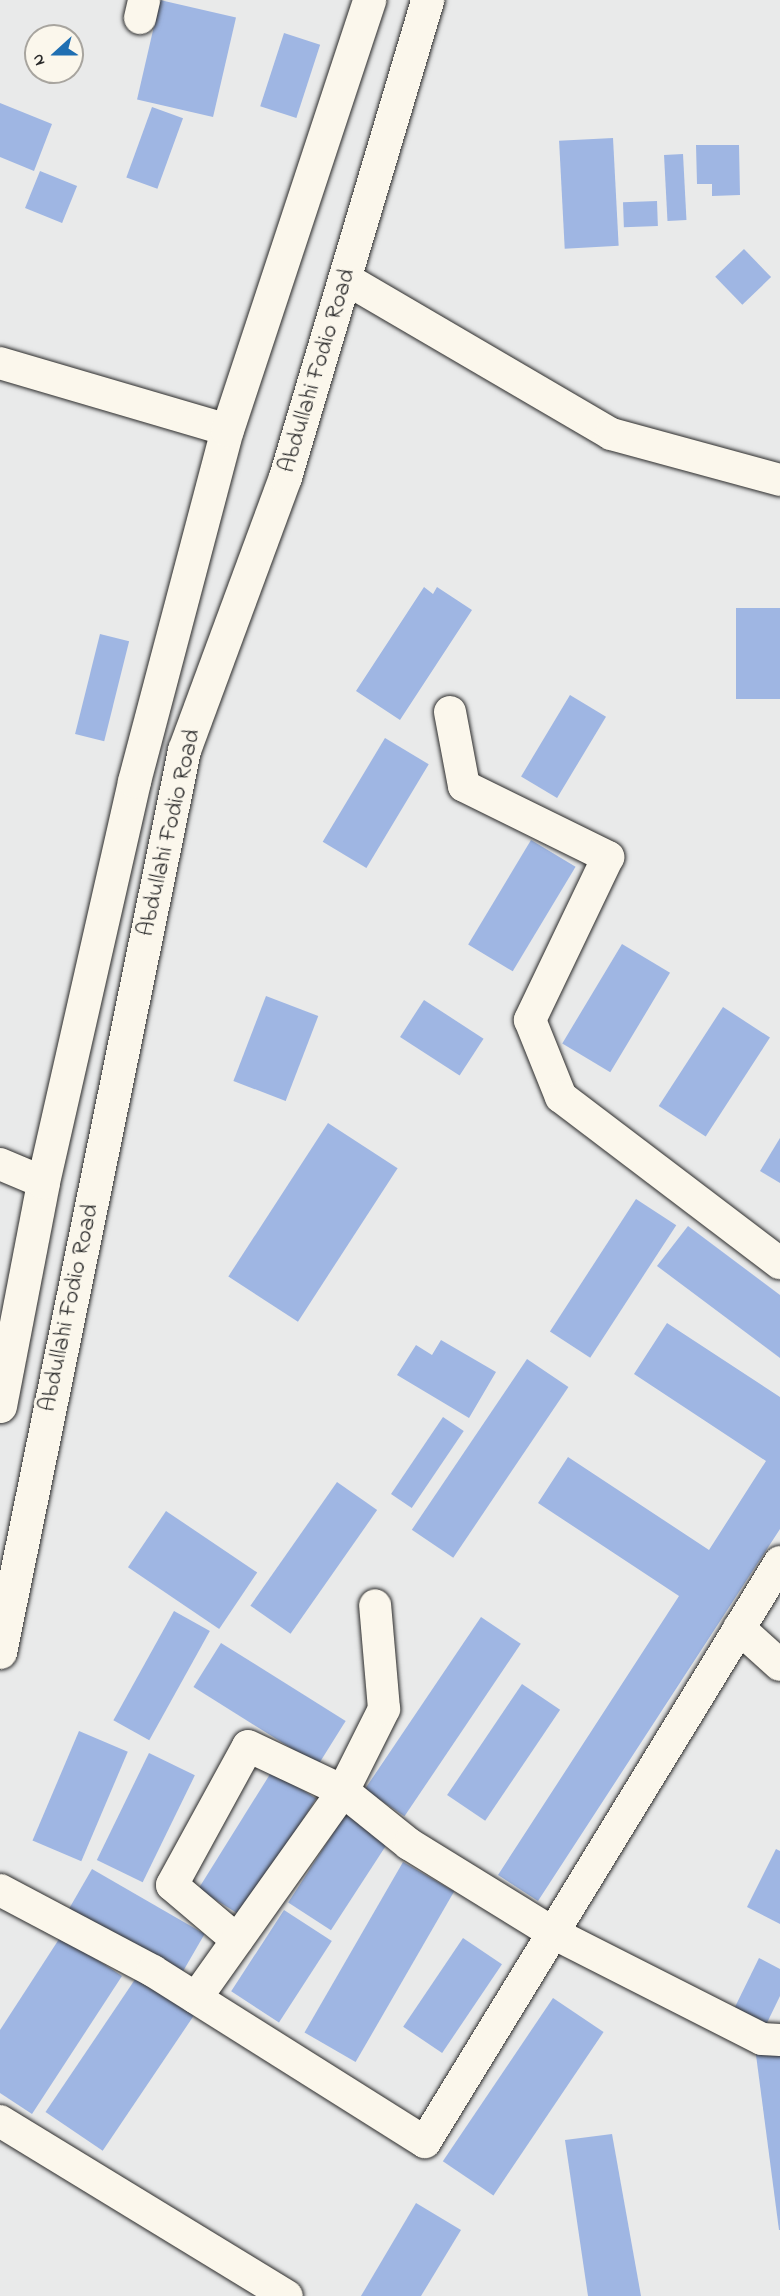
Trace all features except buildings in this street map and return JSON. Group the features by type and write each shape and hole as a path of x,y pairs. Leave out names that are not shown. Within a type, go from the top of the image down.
{"main road":[{"name":"Abdullahi Fodio Road","path":"0,1406 43,1182 134,781 227,430 369,0"},
{"name":"Abdullahi Fodio Road","path":"0,1652 184,750 285,477 346,279 427,0"}],"street":[{"path":"346,279 611,434 780,480"},
{"path":"0,363 227,430"},
{"path":"450,712 464,786 608,857 531,1020 561,1097 780,1263"},
{"path":"0,1164 43,1182"},
{"path":"0,1890 196,1998 425,2142 780,1562"},
{"path":"196,1998 343,1791 384,1709 375,1605"},
{"path":"740,1628 780,1665"},
{"path":"237,1940 172,1885 248,1746 343,1791 409,1844 553,1933 762,2039 780,2040"},
{"path":"0,2121 245,2285 287,2296"}]}
